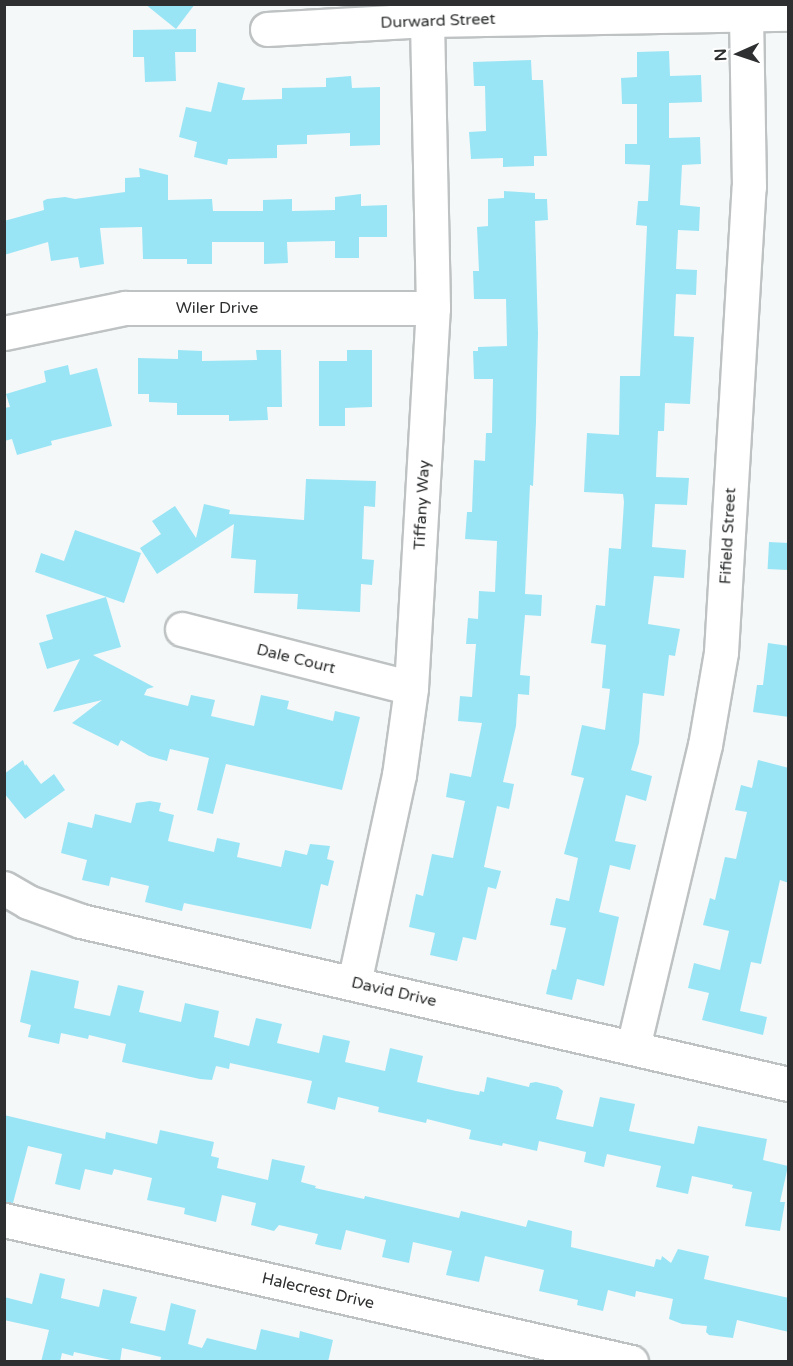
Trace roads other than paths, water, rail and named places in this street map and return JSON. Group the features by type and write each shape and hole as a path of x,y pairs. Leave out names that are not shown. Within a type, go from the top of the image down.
{"street":[{"name":"Durward Street","path":"267,29 428,20 789,14"},
{"name":"Fifield Street","path":"633,1047 705,745 721,652 749,187 746,15"},
{"name":"Tiffany Way","path":"354,983 399,775 411,688 433,308 428,20"},
{"name":"Wiler Drive","path":"4,333 125,308 433,308"},
{"name":"Dale Court","path":"182,629 280,657 411,688"},
{"name":"David Drive","path":"4,888 28,902 81,921 789,1084"},
{"name":"Halecrest Drive","path":"4,1220 631,1362"}]}
